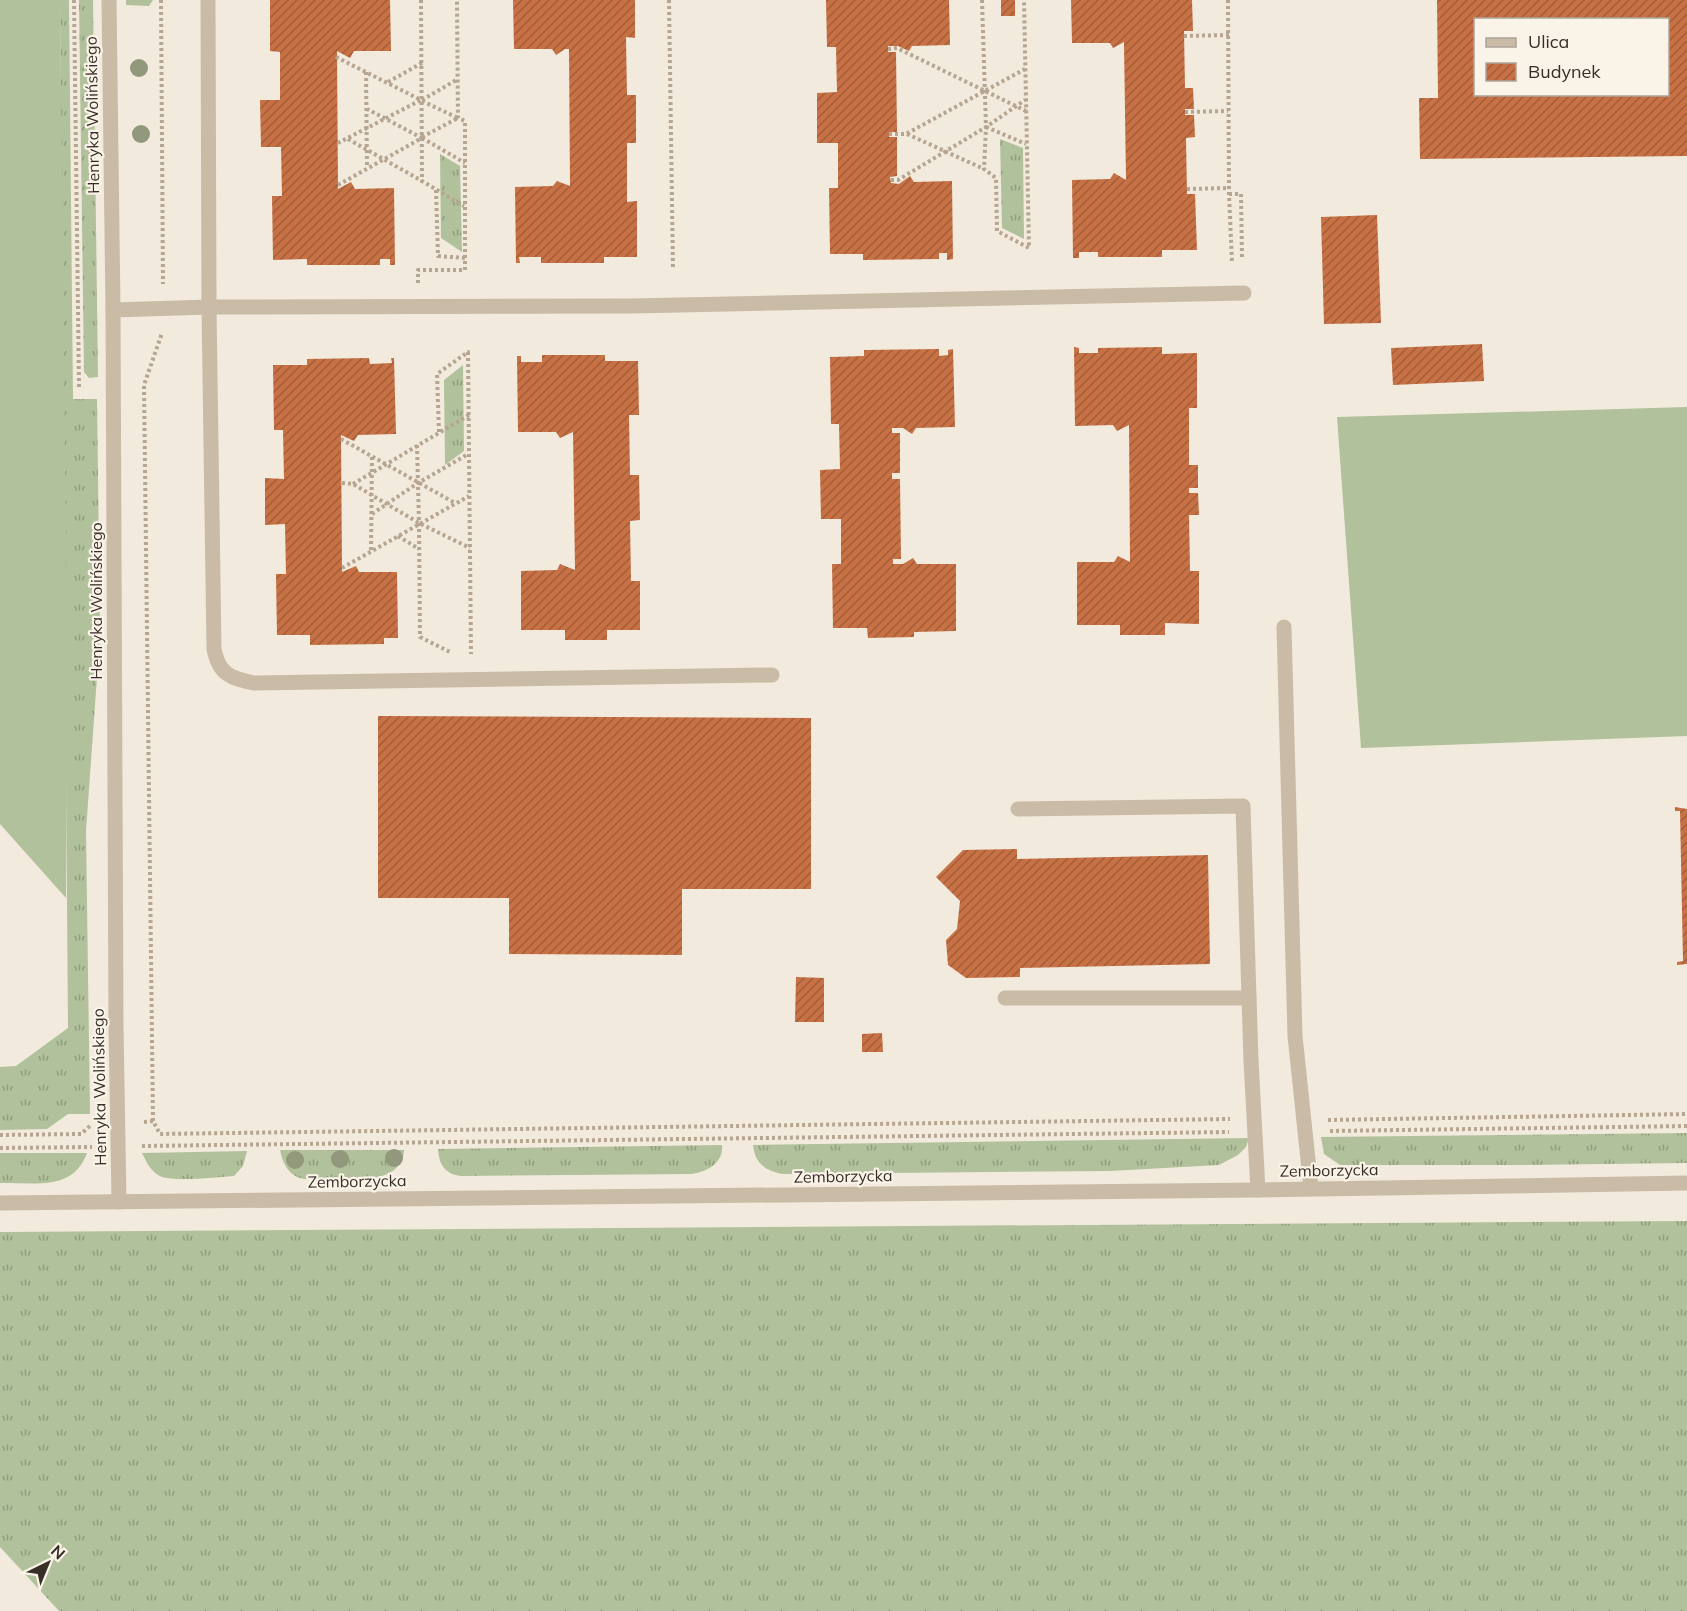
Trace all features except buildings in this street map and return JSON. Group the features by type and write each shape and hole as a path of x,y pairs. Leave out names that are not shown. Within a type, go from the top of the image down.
{"street":[{"name":"Henryka Wolińskiego","path":"109,0 117,1124 120,1202"},
{"path":"208,0 209,307 214,649 217,663 225,673 237,680 254,683 772,675"},
{"path":"113,310 209,307 631,306 1244,293"},
{"path":"1284,627 1295,1036 1311,1188"},
{"path":"1018,809 1243,806 1258,1190"},
{"path":"1005,998 1249,998"},
{"name":"Zemborzycka","path":"0,1203 1258,1190 1687,1183"}],"path":[{"path":"75,0 79,388"},
{"path":"161,0 164,328 144,385 153,1122 160,1134 1254,1125"},
{"path":"422,0 422,181"},
{"path":"457,0 458,118"},
{"path":"669,0 673,270"},
{"path":"982,0 986,127 984,169"},
{"path":"889,134 906,134 984,169 996,178 997,231 1029,248 1024,0"},
{"path":"1228,0 1229,191 1232,262"},
{"path":"1184,36 1229,35"},
{"path":"888,49 897,48 1026,111"},
{"path":"336,57 465,121 465,270 418,270"},
{"path":"387,83 422,63"},
{"path":"906,134 1025,69"},
{"path":"366,72 367,168"},
{"path":"338,143 458,79"},
{"path":"891,180 898,180 986,127 1026,99"},
{"path":"367,109 465,163"},
{"path":"1185,112 1228,111"},
{"path":"338,185 458,118"},
{"path":"986,127 1027,145"},
{"path":"347,139 465,207"},
{"path":"1187,189 1229,191 1241,194 1242,258"},
{"path":"436,190 438,256 465,258"},
{"path":"439,432 437,374 468,352 472,663"},
{"path":"353,484 469,415"},
{"path":"341,439 455,503"},
{"path":"417,445 420,637 461,658"},
{"path":"372,514 387,502 469,454"},
{"path":"371,551 372,457"},
{"path":"342,483 353,484 420,523 470,548"},
{"path":"342,568 470,496"},
{"path":"398,536 420,549"},
{"path":"1305,1125 1687,1114"},
{"path":"0,1135 81,1134 91,1124 153,1122"},
{"path":"0,1148 1254,1125"},
{"path":"1305,1125 1687,1126"}],"green space":[{"path":"0,0 60,0 67,642 66,898 0,824"},
{"path":"60,0 69,0 73,399 97,399 100,635 86,831 90,1114 68,1114 47,1129 0,1130 0,1067 16,1066 68,1028"},
{"path":"79,0 93,0 98,377 89,378 84,372"},
{"path":"126,0 153,0 149,6 126,5"},
{"path":"1000,139 1023,148 1024,239 1002,228"},
{"path":"440,154 460,166 462,252 441,238"},
{"path":"463,365 464,451 445,465 444,380"},
{"path":"1687,407 1687,736 1361,748 1337,417"},
{"path":"1687,1133 1687,1163 1522,1165 1340,1165 1324,1154 1321,1137"},
{"path":"1249,1138 1246,1147 1238,1155 1219,1165 1110,1171 782,1174 762,1165 756,1157 753,1145"},
{"path":"722,1145 720,1157 713,1166 691,1174 461,1176 444,1168 438,1149"},
{"path":"280,1150 404,1150 401,1161 386,1175 363,1179 313,1180 297,1177 290,1172"},
{"path":"247,1151 243,1166 234,1176 183,1179 158,1175 150,1168 142,1153"},
{"path":"0,1153 87,1153 81,1165 72,1174 62,1179 26,1183 0,1183"},
{"path":"1687,1221 1687,1611 59,1611 0,1547 0,1232"}]}
